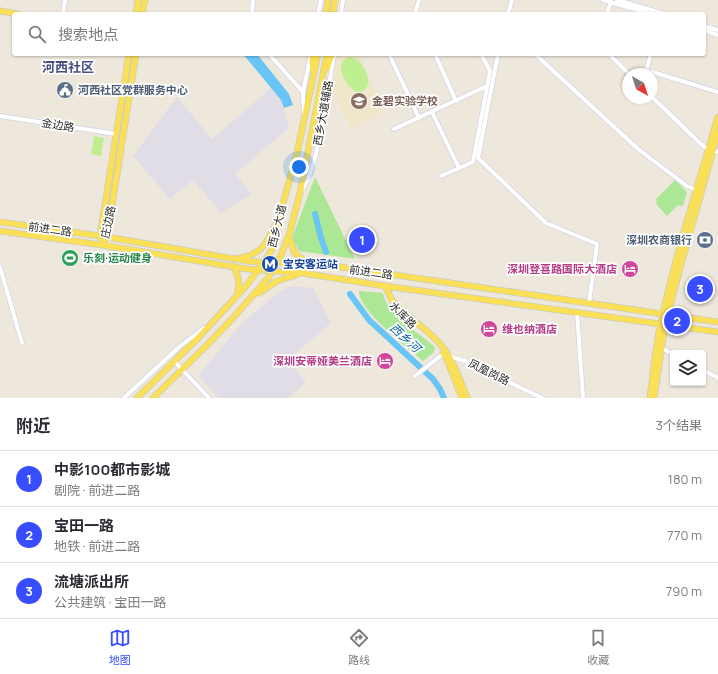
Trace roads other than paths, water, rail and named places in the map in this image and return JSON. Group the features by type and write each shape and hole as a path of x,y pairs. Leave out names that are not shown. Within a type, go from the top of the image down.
{"main road":[{"path":"136,12 138,0"},
{"path":"142,12 145,0"},
{"path":"326,12 328,0"},
{"path":"333,12 335,0"},
{"path":"0,11 12,13"},
{"name":"庄边路","path":"102,245 100,236 129,56"},
{"name":"庄边路","path":"102,245 107,237 136,56"},
{"path":"312,56 314,79"},
{"name":"西乡大道","path":"136,398 175,362 236,297 265,263 275,243 279,218 297,153 318,56"},
{"name":"西乡大道","path":"153,398 212,340 250,299 277,264 289,235 300,193 327,56"},
{"path":"322,81 332,56"},
{"path":"713,151 718,117"},
{"path":"654,397 663,325 681,264 699,191 718,133"},
{"path":"279,218 280,224 284,227 292,224"},
{"path":"233,258 249,256 258,251 266,243 279,218"},
{"name":"前进二路","path":"0,222 107,237 265,263 306,263 327,265 718,322"},
{"name":"前进二路","path":"0,231 102,245 259,270 302,273 385,286 718,332"},
{"path":"289,235 294,252 306,263"},
{"path":"232,266 236,270 239,280 236,297"},
{"path":"250,299 284,277 302,273"},
{"name":"水库路","path":"385,286 387,297 395,309 446,354 456,370 467,398"},
{"path":"654,397 663,325"},
{"name":"水库路","path":"446,354 462,398"}],"street":[{"path":"63,12 65,0"},
{"path":"252,12 253,0"},
{"path":"318,12 321,0"},
{"path":"341,12 343,0"},
{"path":"416,12 419,0"},
{"path":"509,12 512,0"},
{"path":"603,0 645,12"},
{"path":"617,0 657,12"},
{"path":"608,12 611,2"},
{"path":"706,27 718,30"},
{"path":"706,31 718,35"},
{"path":"271,56 304,92"},
{"name":"西乡大道辅路","path":"304,117 304,92 312,56"},
{"name":"西乡大道辅路","path":"300,193 310,177 312,170 321,131 333,56"},
{"path":"390,56 419,118"},
{"path":"436,56 456,100"},
{"path":"441,176 473,162 490,71 482,56"},
{"path":"498,56 478,158 546,223 597,244 589,303"},
{"path":"537,56 638,149 687,186 699,191"},
{"path":"611,56 623,68"},
{"path":"646,68 650,56"},
{"path":"658,76 718,92"},
{"path":"394,129 487,86"},
{"path":"658,102 713,151"},
{"path":"432,112 459,168"},
{"name":"金边路","path":"0,116 116,134"},
{"path":"0,267 22,343"},
{"path":"576,312 583,398"},
{"path":"124,398 179,347 211,324"},
{"path":"661,348 670,352"},
{"path":"415,376 436,359 446,354"},
{"name":"凤凰岗路","path":"446,354 468,362 542,398"},
{"path":"175,362 208,398"},
{"path":"706,372 718,378"}],"water":[{"path":"245,56 259,56 289,94 293,105 284,108 281,100"}],"waterway":[{"name":"西乡河","path":"315,214 326,252"},
{"name":"西乡河","path":"350,294 369,320 433,379 444,398"}],"place":[{"name":"河西社区党群服务中心","path":"65,90"},
{"name":"金碧实验学校","path":"359,101"},
{"name":"中影100都市影城","path":"362,240"},
{"name":"深圳农商银行","path":"705,240"},
{"name":"乐刻·运动健身","path":"70,258"},
{"name":"宝安客运站","path":"270,264"},
{"name":"深圳登喜路国际大酒店","path":"630,269"},
{"name":"流塘派出所","path":"700,289"},
{"name":"宝田一路","path":"677,321"},
{"name":"维也纳酒店","path":"489,329"},
{"name":"深圳安蒂娅美兰酒店","path":"385,361"}],"district":[{"name":"河西社区","path":"68,67"}]}
